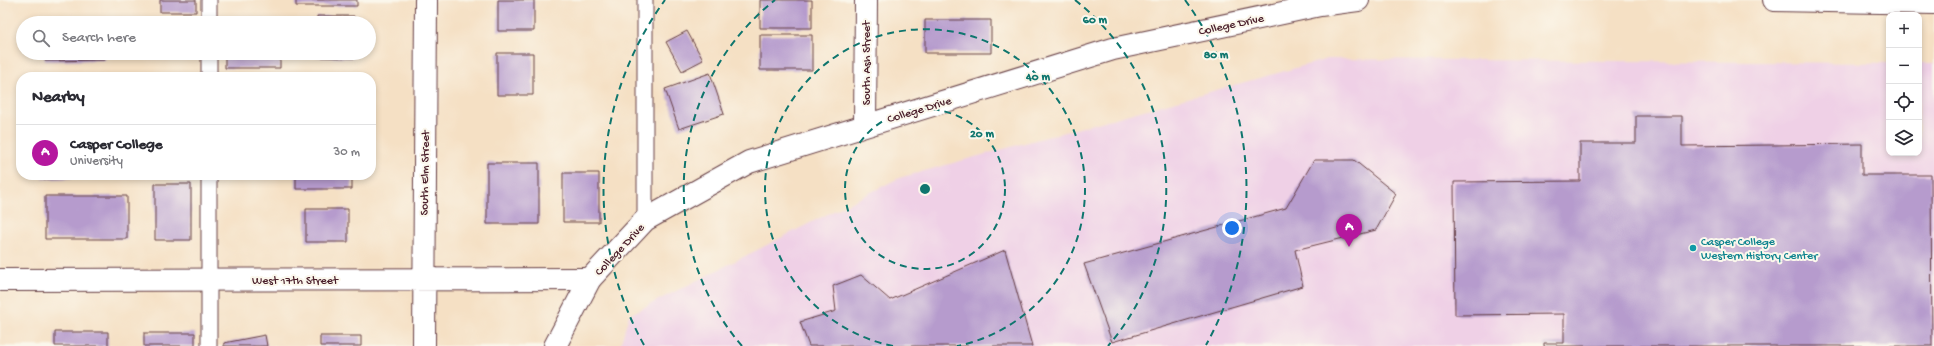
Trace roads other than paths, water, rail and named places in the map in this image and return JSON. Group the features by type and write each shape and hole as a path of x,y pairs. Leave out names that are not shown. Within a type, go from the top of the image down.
{"street":[{"name":"South Elm Street","path":"424,346 423,279 426,0"},
{"name":"South Ash Street","path":"865,125 866,0"},
{"name":"College Drive","path":"555,346 590,279 645,220 749,162 1113,49 1320,2 1358,0"},
{"path":"1774,0 1934,3"},
{"name":"West 17th Street","path":"0,280 590,279"}],"lane":[{"path":"209,0 209,16"},
{"path":"645,0 645,220"},
{"path":"209,60 209,72"},
{"path":"209,180 209,346"}],"place":[{"name":"Casper College","path":"1349,247"},
{"name":"Casper College Western History Center","path":"1693,248"}]}
